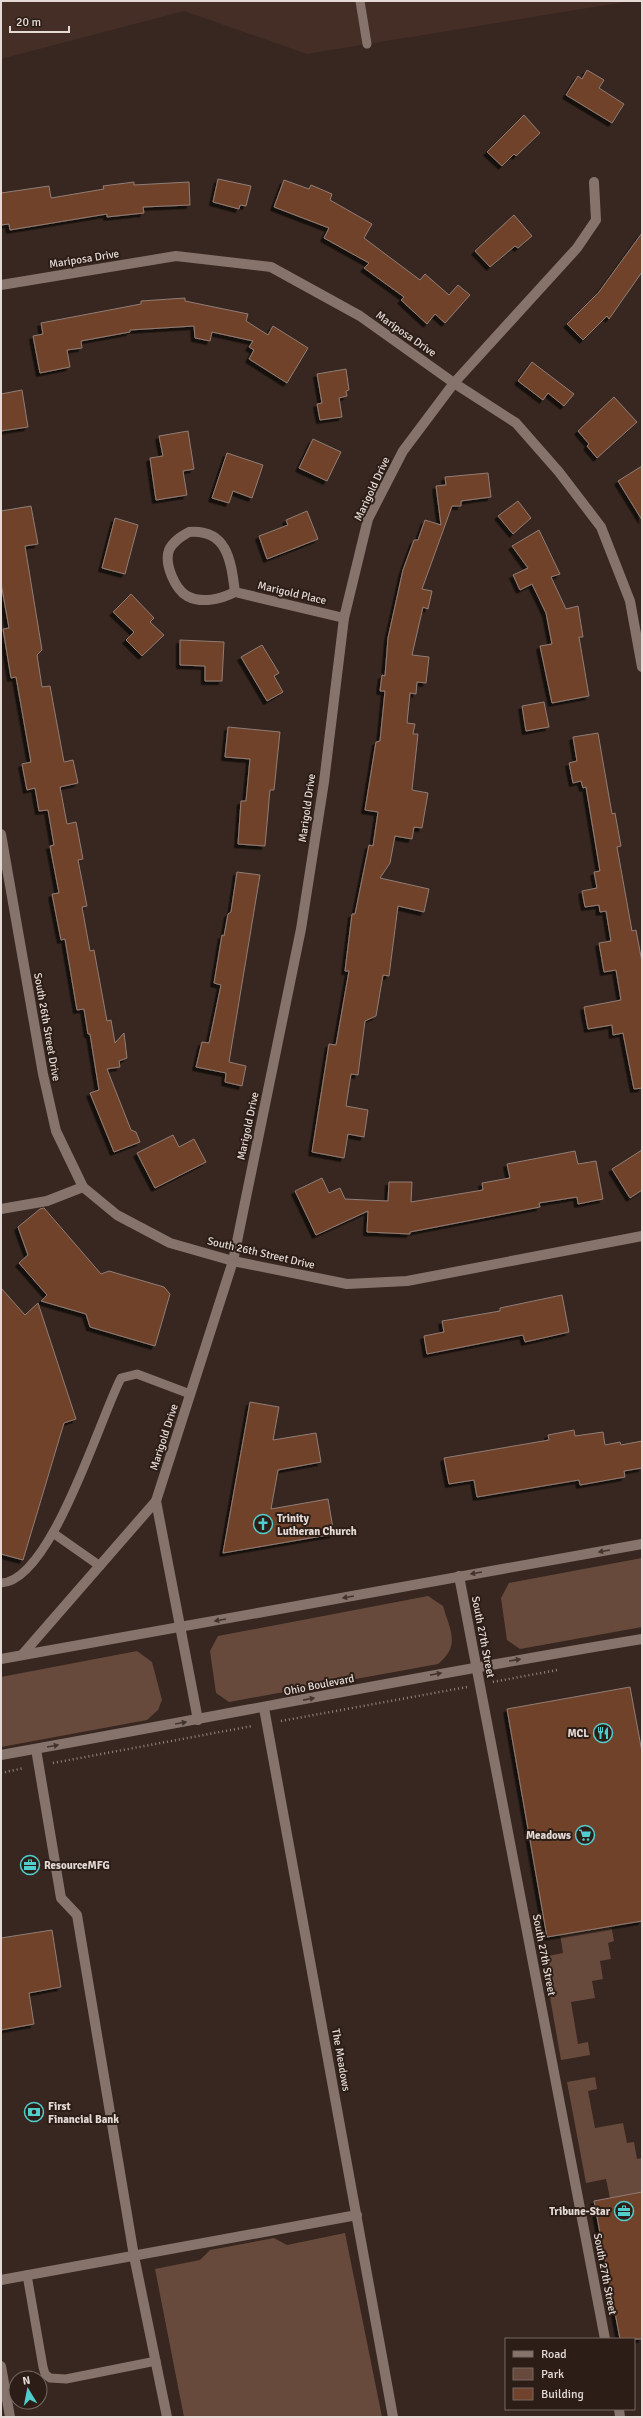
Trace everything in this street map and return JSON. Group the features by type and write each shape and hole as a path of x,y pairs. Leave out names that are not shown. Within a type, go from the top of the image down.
{"street":[{"name":"Marigold Drive","path":"22,1655 156,1501 233,1261 301,929 324,782 344,618 368,519 403,451 454,383 577,248 592,226 596,220 594,182"},
{"name":"Mariposa Drive","path":"1,285 176,256 271,267 360,316 454,383 516,423 559,472 601,527 630,601 642,667"},
{"path":"199,531 211,534 220,541 231,566 235,592 222,599 210,600 187,596 177,586 168,562 169,550 174,542 189,532 199,531"},
{"name":"Marigold Place","path":"235,592 344,618"},
{"name":"South 26th Street Drive","path":"1,834 43,1074 56,1131 84,1187 117,1214 170,1243 233,1261 347,1284 407,1281 642,1236"},
{"path":"1,1209 47,1202 84,1187"},
{"name":"Marigold Drive","path":"156,1501 198,1720"},
{"path":"1,1659 642,1544"},
{"name":"South 27th Street","path":"459,1576 605,2338"},
{"name":"Ohio Boulevard","path":"1,1755 264,1708 476,1666 642,1639"},
{"name":"The Meadows","path":"264,1708 393,2417"},
{"path":"36,1749 61,1898 77,1915 134,2256 167,2417"},
{"path":"1,2280 357,2215"},
{"path":"1,2366 10,2417"}],"lane":[{"path":"360,1 367,44"},
{"path":"1,1583 11,1583 22,1575 53,1533 88,1461 120,1378 136,1374 190,1394"},
{"path":"53,1533 100,1566"},
{"path":"27,2275 43,2367 45,2374 50,2378 66,2379 156,2361"}],"path":[{"path":"1,1773 565,1669"}],"shaded area":[{"path":"1,1 631,1 307,54 184,11 1,59"}],"green space":[{"path":"642,1558 642,1627 520,1649 507,1640 501,1598 509,1583"},
{"path":"428,1596 443,1606 451,1630 452,1644 445,1657 438,1664 229,1702 216,1693 210,1651 218,1636"},
{"path":"137,1651 152,1662 162,1700 158,1710 147,1720 1,1747 1,1677"},
{"path":"611,1925 614,1941 608,1943 611,1959 600,1961 603,1979 592,1981 595,1998 571,2002 578,2044 588,2042 590,2055 561,2060 543,1957 563,1953 560,1934"},
{"path":"595,2077 597,2089 588,2091 595,2128 623,2123 627,2143 634,2142 637,2159 642,2158 642,2192 610,2198 606,2179 586,2183 567,2082"},
{"path":"345,2233 382,2417 184,2417 155,2269 200,2260 210,2250 274,2238 287,2245"}],"building":[{"path":"587,70 604,80 599,88 624,104 612,123 566,95 578,76 582,79"},
{"path":"524,115 540,133 516,156 514,154 502,166 487,152"},
{"path":"218,179 251,186 246,206 240,205 239,209 213,202"},
{"path":"284,180 309,189 311,185 332,194 330,200 372,224 364,238 420,280 425,274 449,295 458,285 470,295 445,323 435,314 427,324 401,300 404,297 364,268 369,263 324,238 329,228 274,207"},
{"path":"134,182 134,185 189,182 190,205 143,207 144,213 107,217 107,214 10,230 9,224 1,225 1,193 49,186 51,198 104,189 103,186"},
{"path":"514,215 532,236 518,248 515,246 490,267 475,251"},
{"path":"642,233 642,272 609,319 607,316 583,340 567,324 599,292"},
{"path":"185,298 185,301 248,314 246,321 268,335 273,326 308,348 287,383 249,359 254,350 249,347 253,341 212,332 210,341 195,338 194,326 130,330 130,332 81,341 82,348 67,350 70,367 40,373 33,336 43,334 41,323 141,304 141,301"},
{"path":"532,362 574,394 564,406 548,393 543,400 518,381"},
{"path":"346,369 349,390 346,391 347,396 339,398 342,417 320,420 317,404 322,403 317,374"},
{"path":"22,390 28,427 1,431 1,394"},
{"path":"614,397 637,422 597,458 587,446 589,444 578,431"},
{"path":"188,431 194,469 183,471 187,495 156,500 150,458 163,456 159,436"},
{"path":"313,439 341,452 327,481 299,468"},
{"path":"227,453 263,465 252,498 233,491 229,503 212,498"},
{"path":"642,466 642,520 618,481"},
{"path":"488,473 491,497 461,501 461,506 452,506 422,589 432,591 428,609 423,607 412,655 429,657 426,683 417,682 416,694 410,693 407,723 415,724 413,734 418,734 412,790 428,793 422,828 414,827 412,839 395,836 390,863 380,878 429,889 424,912 398,906 389,976 383,975 376,1016 365,1021 358,1075 351,1074 346,1106 368,1110 364,1137 348,1134 344,1158 312,1152 329,1044 336,1045 349,971 345,971 352,914 355,914 369,845 373,846 378,812 365,810 376,742 380,741 385,691 380,691 382,675 385,676 388,638 403,570 414,540 418,540 425,520 441,525 436,486 446,485 445,477"},
{"path":"518,501 531,518 513,534 498,516"},
{"path":"31,506 38,544 25,546 42,650 37,655 42,687 50,686 64,762 73,760 78,783 60,787 67,824 76,822 83,859 78,860 87,906 82,907 90,951 94,950 107,1021 111,1020 115,1043 124,1033 127,1058 119,1061 120,1067 107,1069 131,1130 136,1132 140,1142 114,1152 90,1093 99,1090 90,1034 88,1034 84,1009 77,1010 65,939 61,940 52,894 59,893 50,846 54,845 48,810 39,811 35,788 27,790 22,764 31,762 16,677 11,678 3,629 9,628 1,583 1,511"},
{"path":"307,511 318,539 267,559 259,536 288,525 286,520"},
{"path":"115,518 138,525 125,574 102,568"},
{"path":"539,530 560,574 551,577 566,609 578,606 583,637 579,637 589,696 552,703 540,646 552,644 546,613 532,584 520,590 513,575 528,568 512,546"},
{"path":"131,594 154,618 150,622 164,635 142,656 126,640 134,632 113,612"},
{"path":"180,640 224,642 222,681 205,681 205,666 180,665"},
{"path":"262,645 279,673 274,676 283,692 267,701 241,657"},
{"path":"544,702 549,727 526,731 522,706"},
{"path":"228,727 280,732 274,790 270,790 265,846 238,844 241,801 246,801 250,759 225,757"},
{"path":"598,733 612,814 615,813 621,846 617,847 632,931 636,930 642,962 642,1088 634,1089 623,1033 613,1035 612,1025 588,1029 584,1007 621,1000 616,970 604,972 599,943 611,941 606,911 600,912 599,905 585,907 582,891 597,888 594,872 600,871 586,787 583,788 581,781 573,783 569,763 577,761 573,737"},
{"path":"237,872 260,875 229,1062 246,1066 242,1086 225,1082 226,1073 196,1067 202,1042 209,1043 221,985 214,983 222,935 224,936 228,914 231,912"},
{"path":"173,1135 179,1147 194,1139 206,1162 155,1188 137,1153"},
{"path":"642,1150 642,1190 630,1198 612,1169"},
{"path":"575,1151 578,1164 596,1161 603,1199 578,1204 577,1197 539,1203 540,1207 410,1232 410,1234 367,1232 368,1211 316,1235 295,1191 322,1178 329,1193 340,1188 345,1199 388,1201 389,1182 412,1182 411,1202 483,1190 482,1183 510,1178 507,1164"},
{"path":"44,1208 101,1274 109,1271 164,1287 170,1294 155,1346 90,1327 86,1314 41,1301 47,1295 19,1263 28,1255 18,1227 40,1209"},
{"path":"1,1288 25,1315 38,1303 76,1419 64,1423 23,1560 1,1554"},
{"path":"562,1295 569,1332 525,1342 523,1335 427,1354 424,1336 444,1332 442,1321 500,1311 500,1308"},
{"path":"250,1402 279,1407 273,1440 316,1433 321,1462 278,1470 271,1509 328,1499 334,1534 223,1553"},
{"path":"574,1430 575,1436 603,1432 605,1445 620,1442 621,1445 642,1441 642,1468 624,1471 625,1477 580,1485 579,1480 477,1497 474,1480 449,1484 444,1458 549,1440 548,1435"},
{"name":"Meadows","path":"630,1687 642,1752 642,1921 547,1937 507,1709"},
{"path":"52,1930 61,1987 29,1993 34,2024 1,2030 1,1938"},
{"path":"642,2192 642,2339 620,2338 594,2201"}],"place":[{"name":"Trinity Lutheran Church","path":"263,1524"},
{"name":"MCL","path":"603,1733"},
{"name":"Meadows","path":"585,1835"},
{"name":"ResourceMFG","path":"30,1865"},
{"name":"First Financial Bank","path":"34,2112"},
{"name":"Tribune-Star","path":"624,2211"}]}
